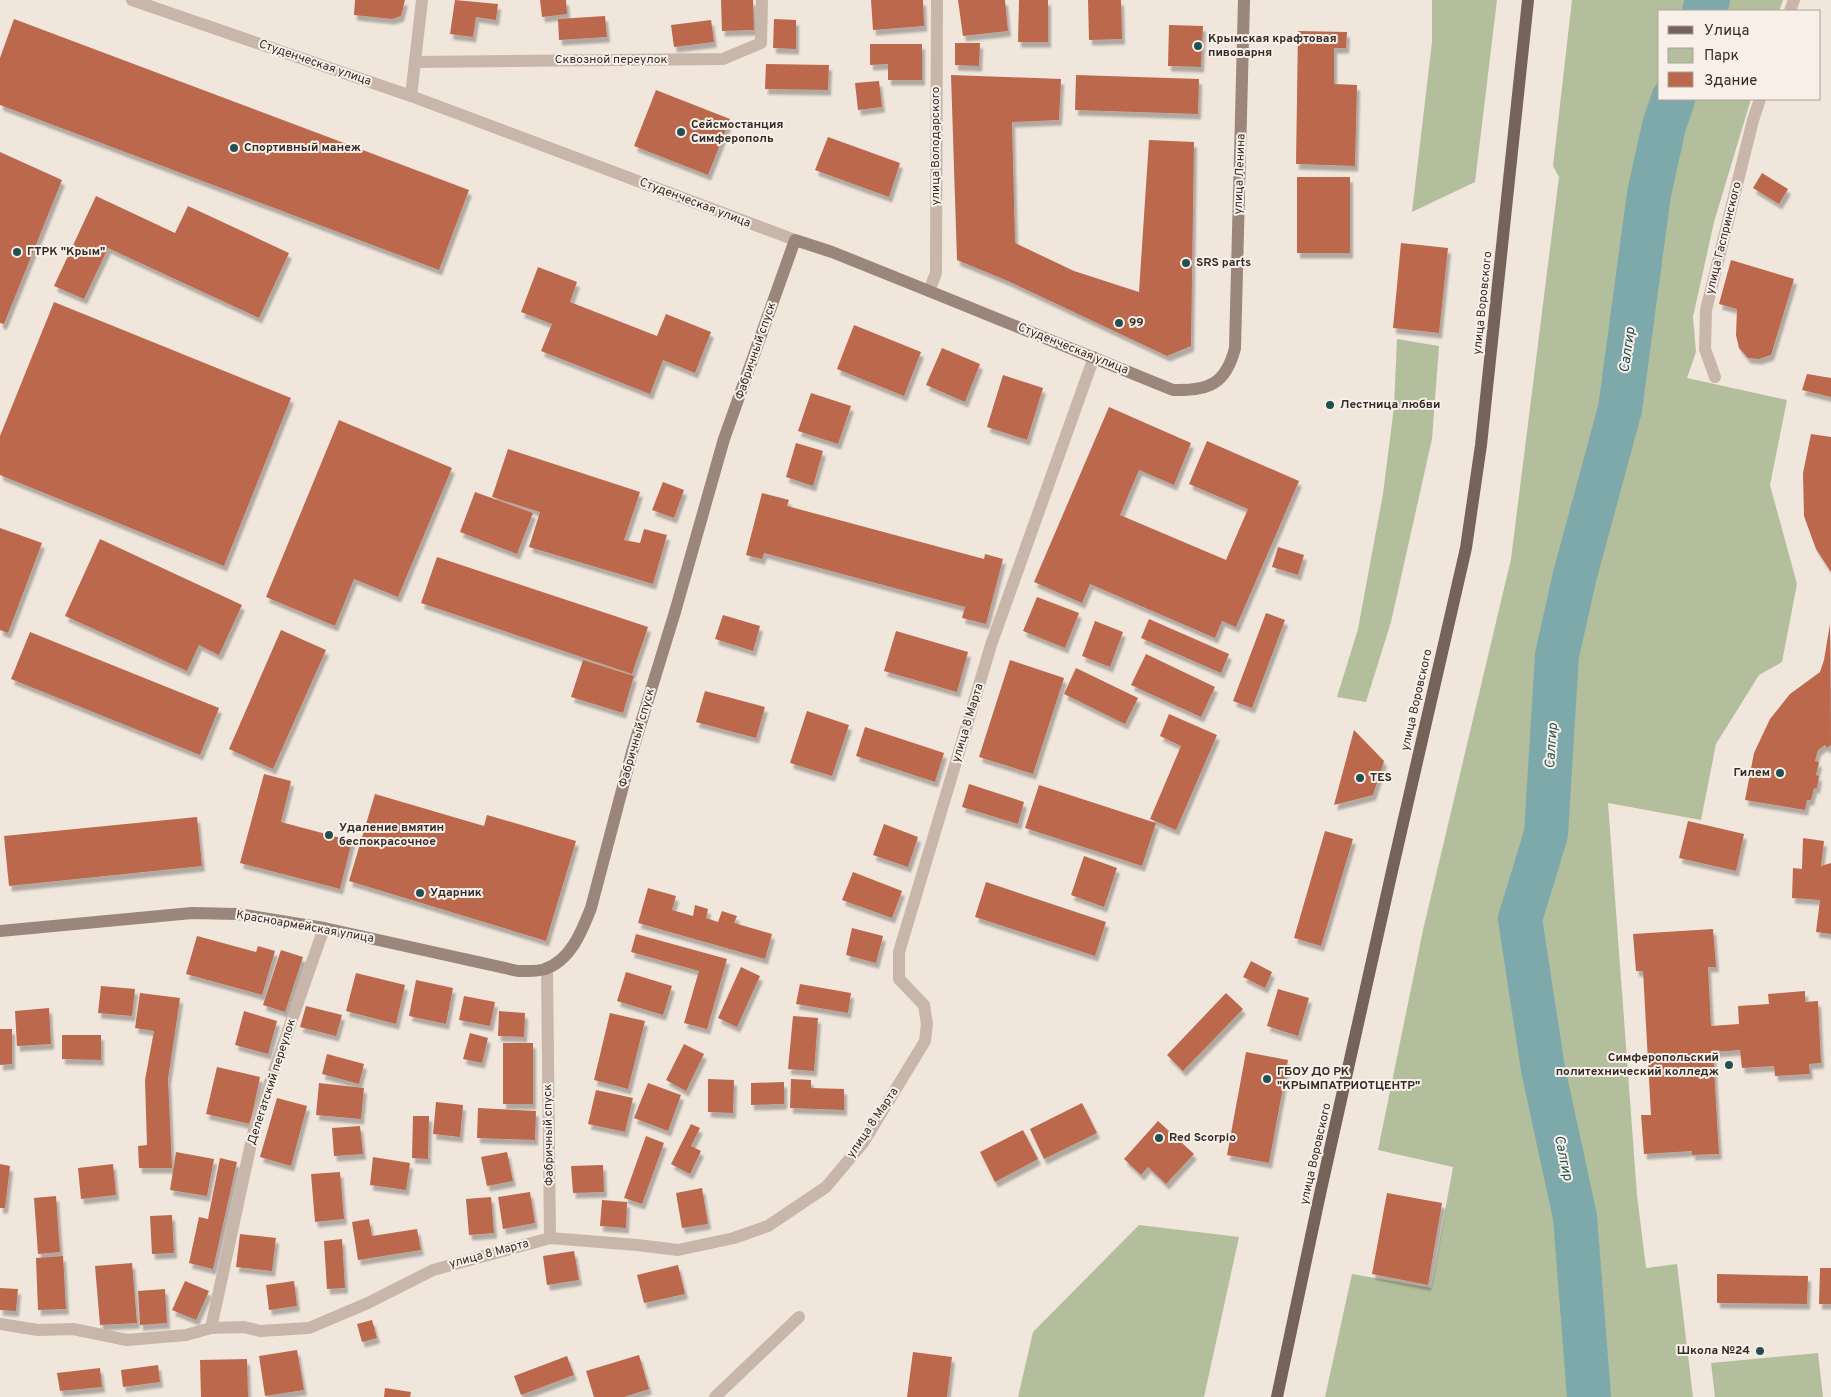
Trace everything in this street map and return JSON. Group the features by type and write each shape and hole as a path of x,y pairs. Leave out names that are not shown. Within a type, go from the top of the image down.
{"main road":[{"name":"улица Ленина","path":"1235,348 1244,0"},
{"name":"улица Воровского","path":"1277,1397 1320,1194 1466,548 1482,445 1528,0"},
{"name":"Студенческая улица","path":"795,240 832,252 1173,390 1191,391 1207,388 1219,380 1231,363 1235,348"},
{"name":"Фабричный спуск","path":"547,969 562,959 574,946 591,908 632,752 675,612 724,439 795,240"},
{"name":"Красноармейская улица","path":"0,931 192,913 238,914 324,928 518,971 547,969"}],"street":[{"name":"Студенческая улица","path":"132,0 164,6 412,96 795,240"},
{"path":"412,96 422,0"},
{"name":"Сквозной переулок","path":"415,62 723,60 761,43 762,0"},
{"name":"улица Володарского","path":"929,291 936,273 936,0"},
{"name":"улица Гаспринского","path":"1715,377 1705,349 1706,310 1753,120 1760,100"},
{"name":"улица 8 Марта","path":"0,1324 38,1330 73,1329 127,1340 186,1336 211,1328 244,1327 260,1331 309,1328 433,1270 550,1238 678,1250 734,1238 768,1226 826,1187 862,1143 925,1041 927,1024 924,1005 898,979 899,952 991,644 1094,357"},
{"name":"Делегатский переулок","path":"211,1328 255,1125 324,928"},
{"name":"Фабричный спуск","path":"547,969 550,1238"},
{"path":"715,1397 799,1317"}],"green space":[{"path":"1432,0 1497,0 1475,182 1412,212 1432,42"},
{"path":"1572,0 1783,0 1779,10 1658,10 1658,100 1751,100 1714,222 1693,317 1696,352 1687,378 1787,400 1770,485 1797,584 1782,662 1759,675 1716,744 1701,820 1608,803 1637,1195 1646,1268 1677,1264 1693,1397 1325,1397 1352,1274 1431,1288 1453,1167 1378,1150 1423,930 1511,559 1559,177 1553,166"},
{"path":"1397,339 1439,346 1432,439 1391,622 1366,702 1337,697 1358,629 1383,494 1394,407"},
{"path":"1139,1225 1239,1237 1204,1397 1018,1397 1033,1332"},
{"path":"1818,1353 1823,1397 1715,1397 1711,1363"}],"building":[{"path":"355,0 405,0 401,16 392,19 354,15"},
{"path":"455,0 498,4 496,20 476,17 473,37 450,34"},
{"path":"540,0 566,0 567,14 542,17"},
{"path":"721,0 753,0 754,30 722,31"},
{"path":"871,0 923,0 924,26 873,30"},
{"path":"958,0 1005,0 1008,31 963,36"},
{"path":"1019,0 1048,0 1048,42 1018,42"},
{"path":"1088,0 1121,0 1122,39 1089,40"},
{"path":"605,16 607,37 559,40 558,19"},
{"name":"Спортивный манеж","path":"14,19 469,190 439,270 0,105 0,58"},
{"path":"774,19 796,20 796,49 773,48"},
{"path":"711,20 714,42 674,47 671,25"},
{"path":"1169,25 1203,26 1201,67 1168,66"},
{"path":"1298,31 1347,32 1346,48 1334,48 1334,84 1357,85 1355,166 1296,164"},
{"path":"955,43 980,43 979,66 955,65"},
{"path":"870,44 922,44 922,80 888,80 888,64 870,65"},
{"path":"766,64 829,65 828,90 765,89"},
{"path":"951,75 1061,79 1059,120 1012,122 1015,243 1074,271 1139,292 1149,140 1194,142 1191,346 1167,356 1008,281 957,260"},
{"path":"1076,75 1199,79 1198,114 1075,110"},
{"path":"879,81 882,107 858,110 855,83"},
{"path":"656,90 730,119 708,175 634,146"},
{"path":"828,137 900,163 889,197 815,170"},
{"name":"ГТРК \"Крым\"","path":"0,152 62,180 4,324 0,323"},
{"path":"1762,173 1788,189 1779,204 1753,188"},
{"path":"1297,177 1350,177 1350,253 1297,253"},
{"path":"96,196 175,233 188,206 289,253 259,318 108,248 84,299 54,286"},
{"path":"1401,243 1448,248 1439,333 1393,328"},
{"path":"1731,260 1794,279 1771,355 1759,359 1748,358 1739,348 1736,335 1737,309 1719,304"},
{"path":"538,267 577,282 570,302 657,336 666,314 711,332 695,373 663,360 650,394 541,351 552,324 521,312"},
{"path":"54,302 291,398 224,566 0,475 0,436"},
{"path":"854,325 921,352 904,396 837,369"},
{"path":"942,348 980,364 965,402 926,385"},
{"path":"1807,374 1831,378 1831,397 1802,390"},
{"path":"1003,375 1043,388 1027,440 987,427"},
{"path":"811,393 851,406 838,444 798,431"},
{"path":"1109,407 1191,443 1174,485 1139,470 1120,515 1226,560 1248,509 1189,484 1207,441 1299,481 1236,627 1222,621 1215,638 1090,584 1082,603 1034,582"},
{"path":"339,420 452,468 398,597 354,579 335,626 266,597"},
{"path":"1811,434 1831,437 1831,572 1816,549 1804,516 1803,473"},
{"path":"796,443 823,451 813,486 786,477"},
{"path":"508,449 640,492 624,540 640,543 644,529 667,535 653,584 529,547 540,512 492,497"},
{"path":"663,482 684,490 674,518 652,510"},
{"path":"475,492 533,513 517,554 460,532"},
{"path":"762,493 789,500 787,506 984,559 985,554 1003,559 986,624 962,618 965,607 764,553 762,559 746,555"},
{"path":"0,528 42,543 8,633 0,630"},
{"path":"100,539 242,605 219,655 199,645 187,671 65,616"},
{"path":"1278,547 1304,555 1298,575 1272,567"},
{"path":"437,557 648,627 632,674 421,603"},
{"path":"1037,597 1079,613 1065,648 1023,631"},
{"path":"1266,613 1285,620 1252,708 1233,701"},
{"path":"723,615 760,626 753,651 715,639"},
{"path":"1149,619 1229,654 1221,673 1141,638"},
{"path":"1095,621 1123,632 1110,667 1082,656"},
{"path":"1830,624 1831,745 1827,748 1825,745 1818,750 1815,761 1819,762 1816,775 1819,776 1817,788 1814,788 1811,800 1807,800 1805,810 1745,800 1754,753 1770,719 1790,694 1820,672"},
{"path":"281,630 326,650 273,769 229,749"},
{"path":"896,631 968,652 957,692 884,671"},
{"path":"30,632 219,708 200,755 11,679"},
{"path":"1146,654 1215,687 1201,717 1131,685"},
{"path":"583,660 634,676 623,713 571,697"},
{"path":"1010,660 1064,678 1033,774 979,757"},
{"path":"1076,668 1138,698 1125,724 1064,694"},
{"path":"705,691 765,707 756,738 696,722"},
{"path":"807,711 849,725 832,776 790,763"},
{"path":"1169,714 1217,735 1176,830 1150,819 1181,746 1160,736"},
{"path":"865,727 944,753 935,782 856,756"},
{"name":"TES","path":"1354,730 1384,761 1373,795 1334,805"},
{"path":"264,774 291,781 281,822 352,841 340,889 240,863"},
{"path":"969,784 1024,802 1018,824 962,807"},
{"path":"1039,785 1156,823 1142,866 1025,828"},
{"path":"375,794 484,826 487,815 576,841 546,941 349,881"},
{"path":"197,817 202,866 9,886 4,836"},
{"path":"1688,821 1744,834 1736,871 1679,858"},
{"path":"884,824 918,837 908,867 873,855"},
{"path":"1325,831 1353,839 1321,946 1294,938"},
{"path":"1803,838 1824,841 1821,866 1831,863 1831,934 1816,932 1820,900 1792,898 1793,868 1802,869"},
{"path":"1084,856 1117,868 1104,907 1071,895"},
{"path":"853,872 902,891 892,918 842,900"},
{"path":"986,882 1106,922 1095,956 975,917"},
{"path":"648,888 676,896 672,910 693,916 695,905 708,909 706,918 718,922 722,911 737,916 734,923 772,934 765,959 638,923"},
{"path":"852,928 883,936 876,963 846,955"},
{"path":"1713,929 1716,967 1708,967 1711,1026 1739,1024 1738,1006 1769,1004 1768,994 1805,991 1805,1002 1818,1001 1821,1063 1809,1064 1810,1074 1775,1076 1774,1066 1742,1068 1740,1050 1713,1052 1719,1154 1692,1155 1692,1151 1644,1154 1641,1115 1651,1115 1643,971 1636,971 1633,934"},
{"path":"636,934 727,959 707,1029 684,1023 699,971 631,952"},
{"path":"197,936 256,952 258,946 275,951 262,995 186,974"},
{"path":"281,950 303,957 285,1012 263,1005"},
{"path":"1251,961 1272,972 1265,988 1243,977"},
{"path":"741,967 760,976 737,1027 718,1018"},
{"path":"626,972 672,986 663,1015 617,1001"},
{"path":"356,973 405,985 396,1024 346,1011"},
{"path":"416,980 453,988 446,1024 409,1016"},
{"path":"800,984 851,993 848,1013 796,1004"},
{"path":"101,986 135,989 132,1016 98,1013"},
{"path":"1278,989 1309,998 1298,1036 1267,1026"},
{"path":"140,993 180,998 168,1079 172,1168 139,1168 138,1146 147,1145 145,1080 154,1031 135,1028"},
{"path":"1226,993 1243,1009 1183,1071 1167,1055"},
{"path":"464,996 495,1002 490,1026 459,1020"},
{"path":"306,1006 342,1015 336,1036 300,1027"},
{"path":"49,1008 51,1044 17,1046 15,1011"},
{"path":"244,1011 277,1021 268,1054 235,1045"},
{"path":"499,1011 525,1013 524,1037 498,1036"},
{"path":"610,1013 645,1021 628,1089 594,1080"},
{"path":"793,1016 818,1018 814,1071 788,1069"},
{"path":"0,1029 12,1029 12,1064 0,1065"},
{"path":"470,1033 488,1038 482,1063 463,1059"},
{"path":"62,1035 101,1035 101,1060 62,1059"},
{"path":"503,1043 533,1043 533,1104 503,1104"},
{"path":"684,1044 704,1054 686,1091 666,1080"},
{"path":"1246,1052 1288,1060 1269,1163 1227,1155"},
{"path":"327,1054 364,1064 359,1084 322,1074"},
{"path":"217,1067 260,1077 250,1124 206,1114"},
{"path":"708,1079 734,1080 733,1113 708,1112"},
{"path":"791,1079 811,1080 811,1088 844,1089 844,1110 790,1108"},
{"path":"784,1082 784,1104 751,1105 751,1083"},
{"path":"319,1083 364,1088 361,1119 316,1115"},
{"path":"648,1083 681,1095 668,1131 634,1118"},
{"path":"596,1090 633,1098 625,1132 588,1124"},
{"path":"277,1098 307,1106 291,1166 260,1157"},
{"path":"436,1102 463,1105 460,1137 433,1134"},
{"path":"1082,1103 1097,1133 1044,1159 1030,1129"},
{"path":"478,1108 536,1111 535,1140 477,1138"},
{"path":"413,1116 429,1116 428,1159 412,1158"},
{"name":"Red Scorpio","path":"1158,1121 1194,1154 1166,1184 1148,1167 1141,1175 1124,1159"},
{"path":"691,1124 700,1128 691,1146 701,1151 690,1174 671,1164"},
{"path":"360,1126 363,1154 334,1156 332,1128"},
{"path":"1023,1130 1038,1159 995,1182 980,1152"},
{"path":"646,1136 664,1143 642,1204 624,1198"},
{"path":"176,1152 214,1159 207,1196 170,1190"},
{"path":"507,1152 513,1181 487,1186 481,1157"},
{"path":"373,1157 410,1163 406,1190 370,1185"},
{"path":"220,1158 237,1162 213,1269 189,1263 199,1217 208,1219"},
{"path":"0,1164 10,1166 5,1208 0,1208"},
{"path":"113,1164 116,1195 81,1199 78,1168"},
{"path":"603,1165 604,1192 573,1193 571,1166"},
{"path":"340,1172 344,1219 315,1222 311,1174"},
{"path":"702,1188 708,1224 682,1228 676,1193"},
{"path":"530,1192 535,1223 503,1229 498,1197"},
{"path":"1387,1193 1442,1203 1428,1285 1372,1274"},
{"path":"56,1196 60,1252 38,1254 34,1198"},
{"path":"491,1197 494,1233 469,1235 466,1199"},
{"path":"602,1200 627,1202 626,1228 600,1226"},
{"path":"172,1215 174,1253 152,1254 150,1216"},
{"path":"369,1219 372,1236 417,1229 421,1250 358,1260 352,1222"},
{"path":"240,1234 276,1238 272,1271 236,1267"},
{"path":"342,1239 345,1288 327,1289 324,1241"},
{"path":"574,1251 579,1280 547,1285 543,1256"},
{"path":"63,1256 66,1309 38,1310 36,1258"},
{"path":"132,1263 137,1323 100,1325 95,1266"},
{"path":"678,1265 685,1294 644,1303 637,1275"},
{"path":"1820,1268 1831,1268 1831,1304 1819,1304"},
{"path":"1717,1274 1808,1276 1807,1304 1717,1303"},
{"path":"185,1281 209,1291 196,1320 172,1310"},
{"path":"294,1281 297,1306 269,1310 266,1285"},
{"path":"0,1288 18,1289 16,1311 0,1310"},
{"path":"165,1289 167,1323 140,1325 138,1291"},
{"path":"372,1320 377,1338 362,1342 357,1324"},
{"path":"297,1350 304,1390 265,1396 259,1356"},
{"path":"913,1352 952,1357 947,1397 907,1397"},
{"path":"639,1355 649,1389 624,1397 594,1397 586,1371"},
{"path":"567,1356 574,1375 521,1395 514,1376"},
{"path":"247,1359 248,1397 201,1397 200,1360"},
{"path":"158,1365 160,1382 123,1387 121,1370"},
{"path":"100,1368 102,1387 60,1391 57,1373"},
{"path":"385,1388 411,1392 410,1397 384,1397"}],"waterway":[{"name":"Салгир","path":"1704,10 1708,0"},
{"name":"Салгир","path":"1589,1397 1575,1217 1543,1069 1520,919 1546,834 1557,655 1575,575 1620,409 1649,194 1664,126 1673,100"}],"place":[{"name":"Крымская крафтовая пивоварня","path":"1198,46"},
{"name":"Сейсмостанция Симферополь","path":"681,132"},
{"name":"Спортивный манеж","path":"234,148"},
{"name":"ГТРК \"Крым\"","path":"17,252"},
{"name":"SRS parts","path":"1186,263"},
{"name":"99","path":"1119,323"},
{"name":"Лестница любви","path":"1330,405"},
{"name":"Гилем","path":"1780,773"},
{"name":"TES","path":"1360,778"},
{"name":"Удаление вмятин беспокрасочное","path":"329,835"},
{"name":"Ударник","path":"420,893"},
{"name":"Симферопольский политехнический колледж","path":"1729,1065"},
{"name":"ГБОУ ДО РК \"КРЫМПАТРИОТЦЕНТР\"","path":"1267,1079"},
{"name":"Red Scorpio","path":"1159,1138"},
{"name":"Школа №24","path":"1760,1351"}]}
